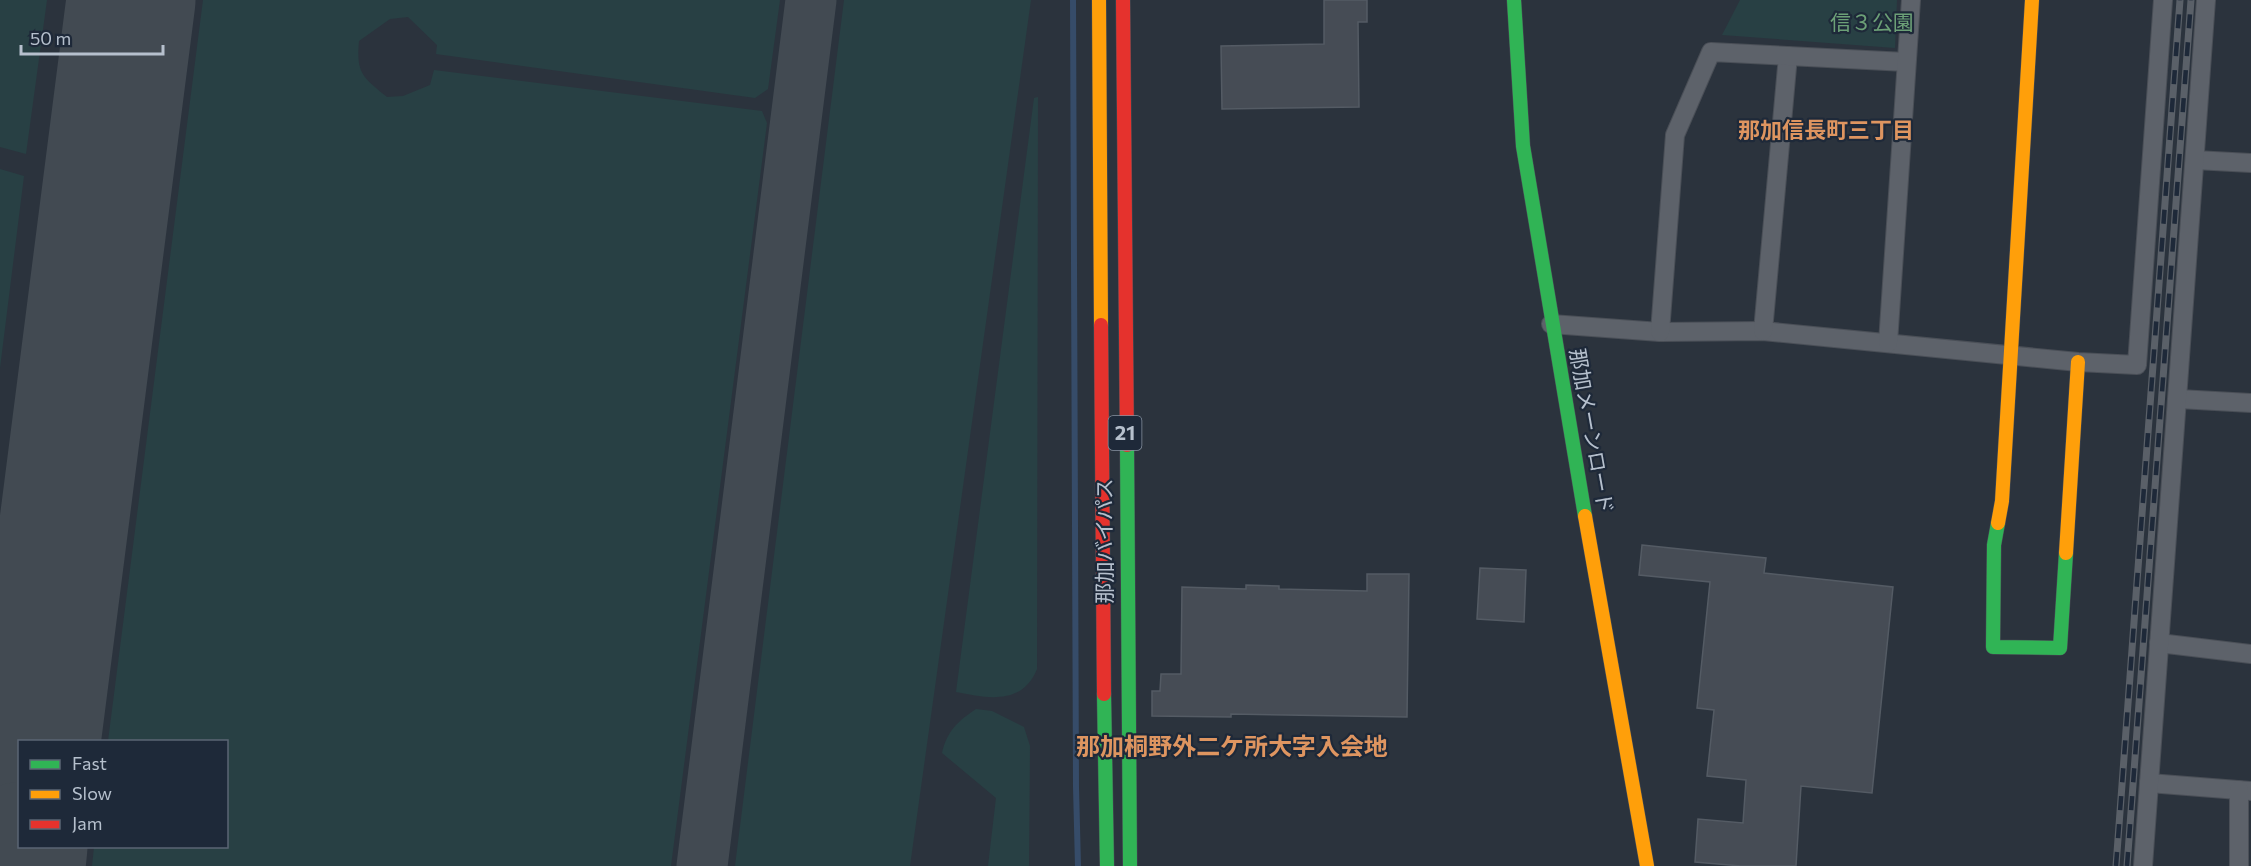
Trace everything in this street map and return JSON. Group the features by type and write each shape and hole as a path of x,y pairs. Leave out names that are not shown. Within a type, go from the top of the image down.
{"main road":[{"name":"那加バイパス","path":"1099,0 1102,610 1107,866"},
{"name":"那加バイパス","path":"1123,0 1131,866"},
{"name":"那加メーンロード","path":"1514,0 1524,146 1551,324 1647,866"},
{"path":"2032,0 2002,501 1994,545 1994,648 2060,648 2078,362"}],"street":[{"path":"1888,343 1911,0"},
{"path":"1551,324 1660,332 1763,331 2078,362 2137,365 2163,0"},
{"path":"2143,866 2179,399 2206,0"},
{"path":"1660,332 1675,135 1711,52 1906,62"},
{"path":"1763,331 1788,56"},
{"path":"2195,160 2251,163"},
{"path":"2179,399 2251,403"},
{"path":"2159,643 2251,654"},
{"path":"2149,783 2245,791 2239,866"}],"green space":[{"path":"0,0 47,0 26,154 0,147"},
{"path":"203,0 780,0 768,89 755,98 436,54 437,45 408,17 390,19 359,41 359,61 363,74 387,97 403,96 430,85 434,70 762,111 767,123 671,866 92,866 94,848 228,848 228,740 108,740"},
{"path":"844,0 1031,0 910,866 735,866"},
{"name":"信３公園","path":"1740,0 1897,0 1895,48 1722,35"},
{"path":"1038,97 1037,669 1022,689 1002,697 991,697 956,692 1034,98"},
{"path":"0,169 24,176 0,368"},
{"path":"976,709 992,711 1024,727 1030,746 1029,866 988,866 996,798 942,753 954,727"}],"building":[{"path":"1324,0 1367,0 1367,22 1358,22 1359,107 1222,109 1221,46 1324,44"},
{"path":"1642,545 1766,558 1764,573 1893,587 1872,793 1801,786 1796,866 1741,866 1695,862 1698,819 1743,823 1746,780 1707,776 1714,710 1697,708 1710,582 1639,575"},
{"path":"1480,568 1526,570 1524,622 1477,619"},
{"path":"1367,574 1409,574 1407,717 1231,714 1231,717 1152,716 1152,691 1160,691 1161,674 1181,674 1182,587 1246,589 1246,585 1279,586 1279,589 1367,591"}],"waterway":[{"path":"1073,0 1078,866"}],"taxiway":[{"path":"702,866 811,0"}],"runway":[{"path":"36,740 131,0"},
{"path":"21,866 23,848"}],"railway":[{"path":"2116,866 2180,0"},
{"path":"2127,866 2191,0"}],"traffic: fast":[{"path":"1514,0 1523,146 1585,516"},
{"path":"1127,445 1130,866"},
{"path":"1998,523 1994,545 1993,647 2060,648 2066,553"},
{"path":"1104,694 1107,866"}],"traffic: slow":[{"path":"1099,0 1101,325"},
{"path":"1998,523 2002,501 2032,0"},
{"path":"2066,553 2078,362"},
{"path":"1585,516 1647,866"}],"traffic: jam":[{"path":"1123,0 1127,445"},
{"path":"1101,325 1104,694"}],"district":[{"name":"那加信長町三丁目","path":"1826,130"},
{"name":"那加桐野外二ケ所大字入会地","path":"1232,747"}]}
